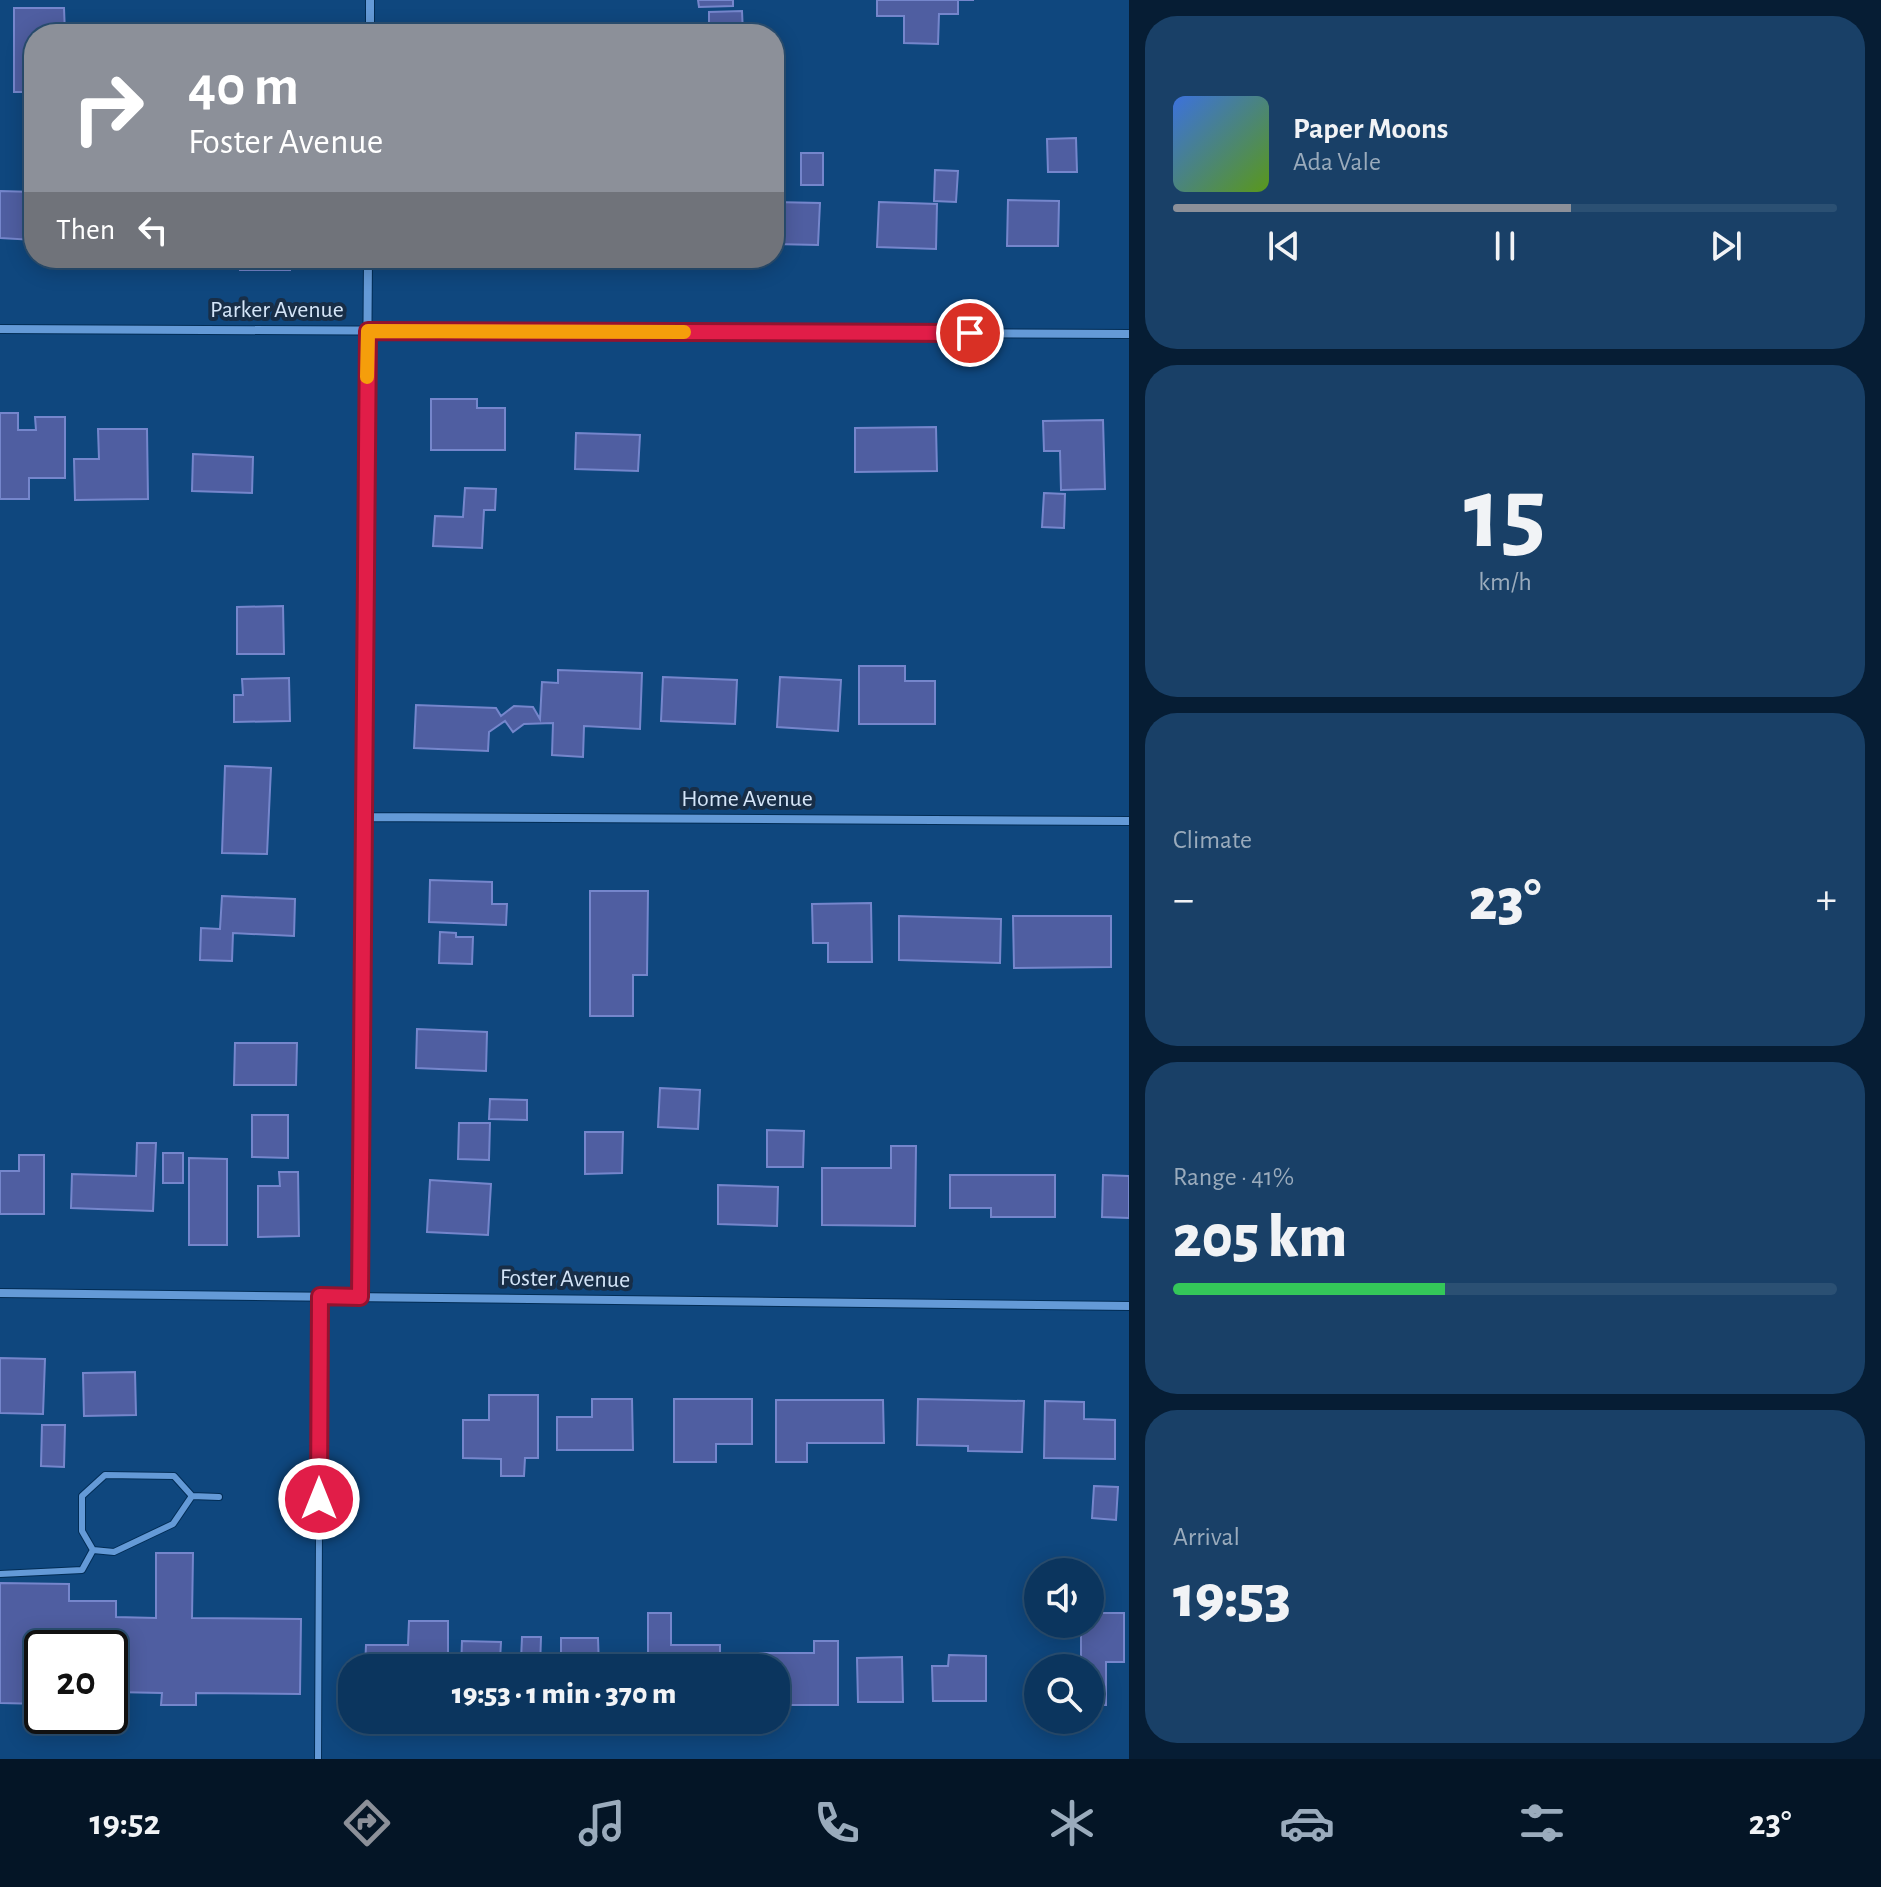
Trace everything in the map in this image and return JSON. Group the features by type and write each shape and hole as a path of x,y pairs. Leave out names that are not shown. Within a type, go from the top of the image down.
{"street":[{"path":"370,0 370,24"},
{"path":"360,1297 368,268"},
{"name":"Parker Avenue","path":"0,329 1129,334"},
{"name":"Home Avenue","path":"364,817 1129,821"},
{"name":"Foster Avenue","path":"0,1293 1129,1306"}],"lane":[{"path":"318,1759 320,1296"},
{"path":"93,1550 82,1531 82,1496 105,1475 174,1476 192,1496 219,1497"},
{"path":"93,1550 114,1552 173,1524 192,1496"},
{"path":"0,1574 82,1570 93,1550"}],"building":[{"path":"698,0 733,0 733,6 699,7"},
{"path":"877,0 958,0 958,14 939,14 938,44 904,43 904,16 877,16"},
{"path":"14,8 64,8 65,24 24,24 24,92 14,92"},
{"path":"742,11 743,24 709,24 709,12"},
{"path":"1076,138 1077,172 1048,172 1047,139"},
{"path":"801,153 823,153 823,185 801,185"},
{"path":"935,170 958,171 956,202 934,201"},
{"path":"0,191 24,192 24,239 0,238"},
{"path":"1008,200 1059,201 1058,246 1007,246"},
{"path":"784,202 820,203 818,245 784,244"},
{"path":"879,202 937,204 936,249 877,247"},
{"path":"240,268 290,268 290,270"},
{"path":"431,399 477,399 477,408 505,408 505,450 431,450"},
{"path":"0,413 18,413 18,430 36,430 35,417 65,417 65,478 29,478 29,499 0,499"},
{"path":"1103,420 1105,489 1061,490 1060,451 1044,451 1043,421"},
{"path":"936,427 937,471 855,472 855,428"},
{"path":"98,429 147,429 148,499 75,500 74,459 99,459"},
{"path":"576,433 640,435 638,471 575,469"},
{"path":"193,454 253,457 252,493 192,491"},
{"path":"465,488 496,489 495,510 484,510 482,548 433,546 435,516 463,517"},
{"path":"1044,493 1065,494 1064,528 1042,527"},
{"path":"283,606 284,654 237,654 237,607"},
{"path":"859,666 905,666 905,681 935,681 935,724 859,724"},
{"path":"558,670 642,673 640,729 584,726 583,757 552,755 553,723 524,724 513,732 505,721 489,732 488,751 414,748 416,705 496,708 501,716 514,706 533,707 540,719 542,682 558,683"},
{"path":"663,677 737,680 735,724 661,721"},
{"path":"780,677 841,680 838,731 777,727"},
{"path":"289,678 290,721 234,722 234,695 243,695 242,679"},
{"path":"225,766 271,768 267,854 222,853"},
{"path":"430,880 492,882 492,904 507,904 506,925 429,922"},
{"path":"590,891 648,891 647,975 633,975 633,1016 590,1016"},
{"path":"222,896 295,899 294,936 233,933 232,961 200,960 201,928 220,929"},
{"path":"871,903 872,962 828,962 828,943 813,943 812,904"},
{"path":"899,916 1001,919 1000,963 899,960"},
{"path":"1013,916 1111,916 1111,967 1014,968"},
{"path":"440,932 456,933 456,937 473,937 472,964 439,963"},
{"path":"417,1029 487,1032 486,1071 416,1068"},
{"path":"235,1043 297,1043 296,1085 234,1085"},
{"path":"660,1088 700,1090 698,1129 658,1127"},
{"path":"490,1099 527,1100 527,1120 489,1119"},
{"path":"252,1115 288,1115 288,1158 252,1157"},
{"path":"459,1123 490,1123 489,1160 458,1159"},
{"path":"767,1130 804,1131 803,1167 767,1167"},
{"path":"585,1132 623,1132 622,1173 585,1174"},
{"path":"137,1143 156,1143 153,1211 71,1208 72,1174 136,1176"},
{"path":"891,1146 916,1146 915,1226 822,1225 822,1168 891,1168"},
{"path":"163,1153 183,1153 183,1183 163,1183"},
{"path":"19,1155 44,1155 44,1214 0,1214 0,1171 19,1171"},
{"path":"189,1158 227,1159 227,1245 189,1245"},
{"path":"279,1172 298,1172 299,1236 258,1237 258,1186 280,1186"},
{"path":"950,1175 1055,1175 1055,1217 991,1217 991,1208 950,1208"},
{"path":"1103,1175 1129,1176 1129,1218 1102,1217"},
{"path":"430,1180 491,1184 488,1235 427,1232"},
{"path":"718,1185 778,1187 777,1226 718,1224"},
{"path":"0,1358 45,1359 43,1414 0,1413"},
{"path":"135,1372 136,1415 84,1416 83,1373"},
{"path":"489,1395 538,1395 538,1458 525,1458 524,1476 501,1476 501,1459 463,1458 463,1420 489,1420"},
{"path":"592,1399 632,1399 633,1450 557,1450 557,1417 592,1417"},
{"path":"674,1399 752,1399 752,1444 716,1444 716,1462 674,1462"},
{"path":"918,1399 1024,1401 1022,1452 968,1451 968,1446 917,1445"},
{"path":"776,1400 883,1400 884,1443 807,1443 807,1462 776,1462"},
{"path":"1045,1401 1084,1402 1084,1419 1115,1420 1115,1459 1044,1458"},
{"path":"42,1425 65,1425 64,1467 41,1466"},
{"path":"1094,1486 1118,1487 1116,1520 1092,1518"},
{"path":"156,1553 193,1553 192,1618 301,1619 300,1694 196,1693 196,1705 161,1705 162,1693 128,1692 128,1630 24,1630 24,1704 0,1703 0,1583 69,1584 69,1601 116,1601 116,1617 156,1618"},
{"path":"648,1613 671,1613 671,1645 720,1645 720,1654 648,1654"},
{"path":"1104,1613 1124,1613 1124,1662 1106,1662 1106,1705 1104,1654 1081,1654 1081,1638 1104,1638"},
{"path":"409,1621 448,1621 448,1654 366,1654 366,1645 408,1645"},
{"path":"522,1637 541,1637 540,1654 521,1654"},
{"path":"561,1638 598,1638 599,1654 561,1654"},
{"path":"462,1641 501,1642 500,1654 462,1654"},
{"path":"814,1641 838,1641 838,1705 790,1705 790,1654 747,1654 747,1653 814,1653"},
{"path":"949,1655 986,1656 986,1701 933,1701 932,1666 948,1666"},
{"path":"902,1657 903,1702 858,1702 857,1658"}],"slow traffic":[{"path":"367,377 368,331 684,332"}],"route":[{"path":"319,1499 320,1296 360,1297 368,331 970,333"}]}
